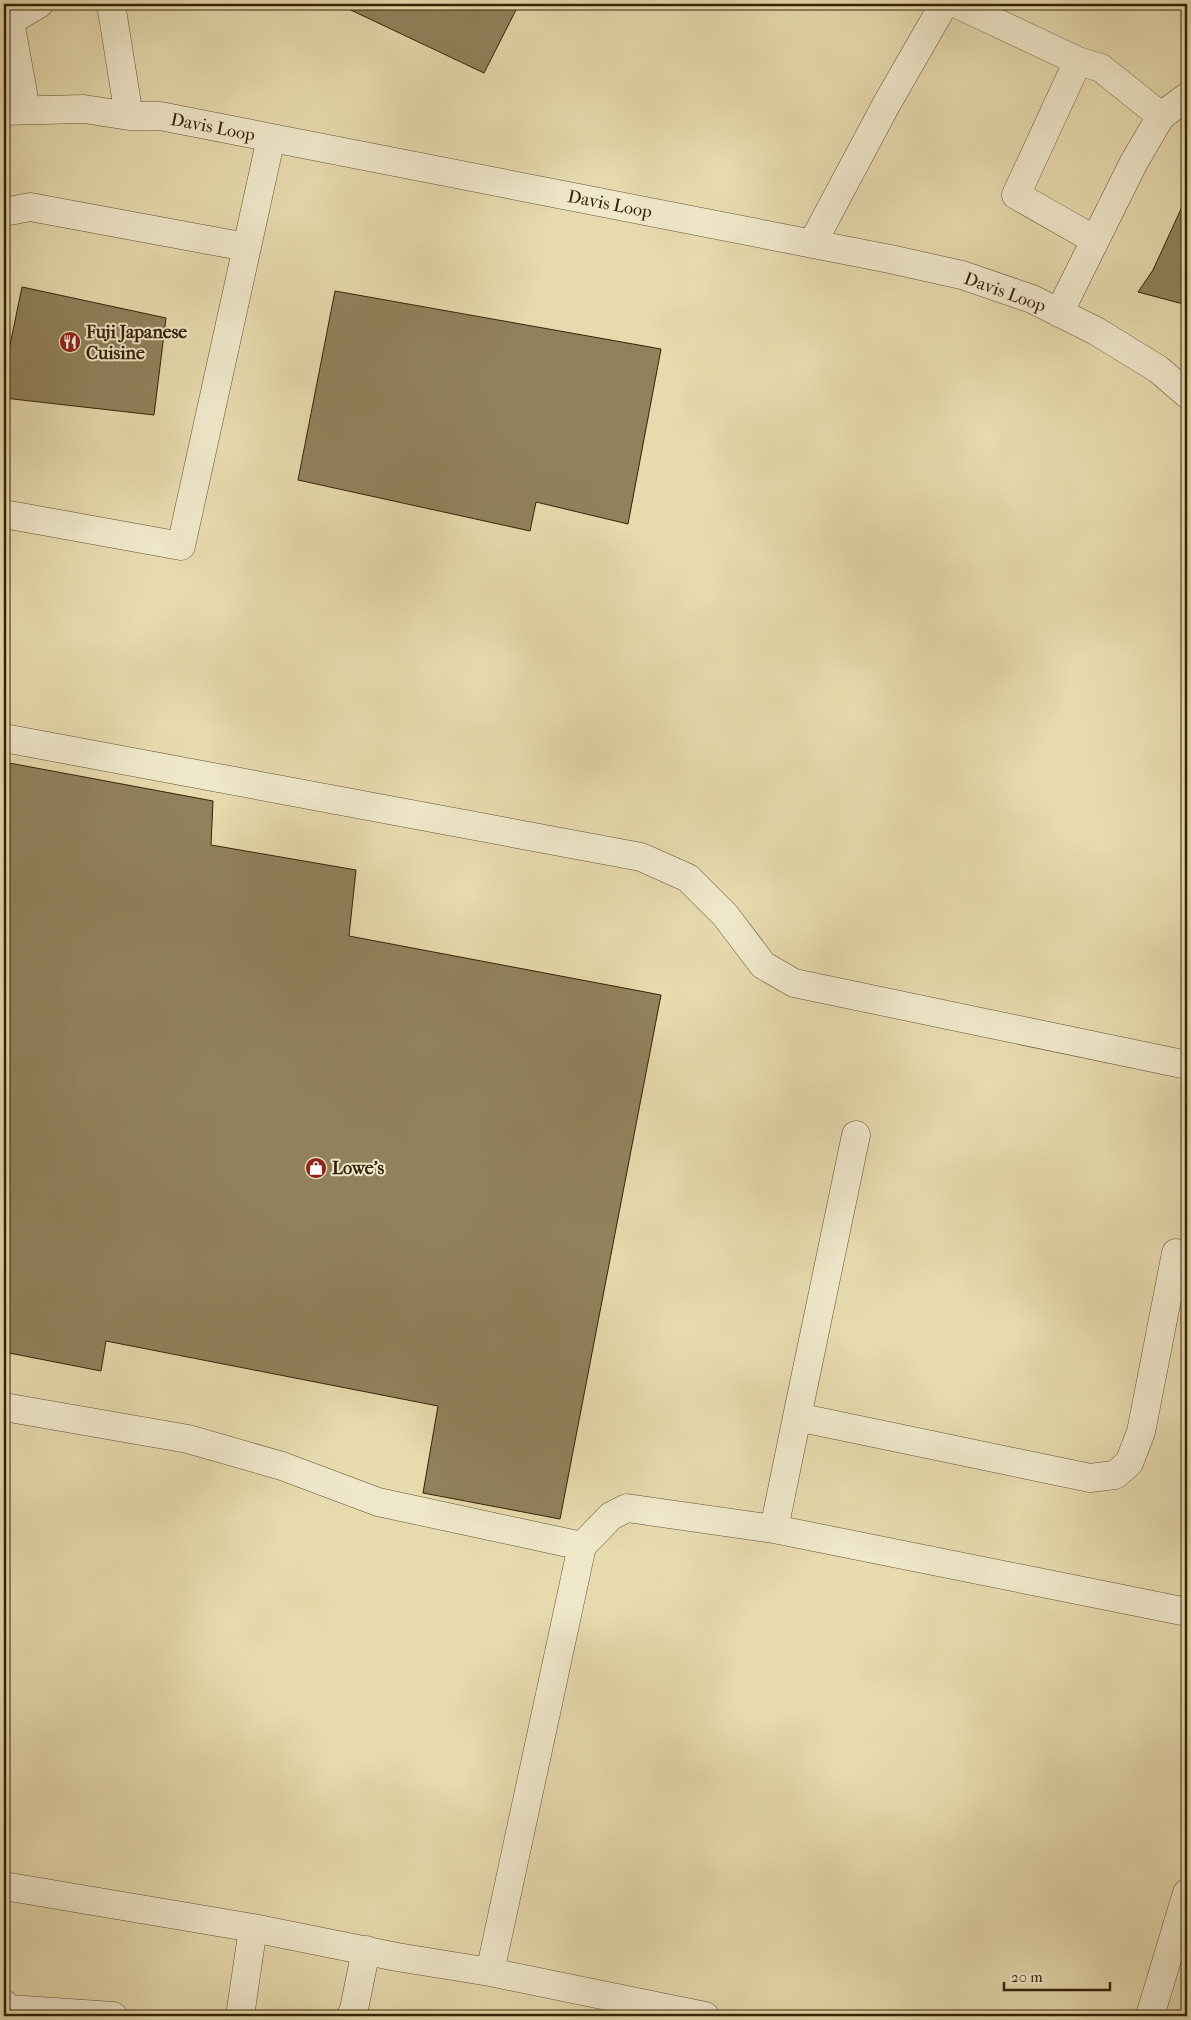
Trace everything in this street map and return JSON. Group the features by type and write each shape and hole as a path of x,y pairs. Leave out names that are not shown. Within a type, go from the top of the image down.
{"street":[{"path":"15,111 7,22 40,4"},
{"path":"111,4 128,116"},
{"path":"812,244 886,105 944,4"},
{"path":"957,4 1078,61 1101,68 1162,116"},
{"path":"1078,61 1016,195 1096,240"},
{"path":"1059,313 1134,162 1162,116 1187,97"},
{"name":"Davis Loop","path":"15,111 84,109 128,116 160,116 962,275 1032,299 1096,331 1158,369 1187,394"},
{"path":"4,514 181,546 271,138"},
{"path":"4,212 30,207 246,247"},
{"path":"4,738 641,857 688,878 725,915 764,966 794,983 1187,1066"},
{"path":"774,1529 856,1135"},
{"path":"796,1417 1090,1478 1115,1475 1128,1463 1141,1432 1176,1253 1187,1256"},
{"path":"4,1407 188,1439 282,1466 378,1502 582,1546"},
{"path":"490,1972 582,1546 611,1516 627,1508 774,1529 1187,1612"},
{"path":"4,1886 253,1928 490,1972 705,2016"},
{"path":"1150,2016 1187,1893"},
{"path":"240,2016 253,1928"},
{"path":"351,2016 366,1950"},
{"path":"4,2004 10,2009 113,2016"}],"building":[{"path":"338,4 519,4 484,73"},
{"path":"1187,196 1187,305 1138,292 1153,270"},
{"path":"22,287 166,318 154,415 4,398 4,374"},
{"path":"335,291 661,349 628,524 536,502 530,531 298,480"},
{"name":"Lowe's","path":"4,762 213,801 211,845 356,870 349,936 661,995 560,1519 423,1493 438,1406 106,1341 101,1371 4,1352"}],"place":[{"name":"Fuji Japanese Cuisine","path":"70,342"},
{"name":"Lowe's","path":"316,1168"}]}
